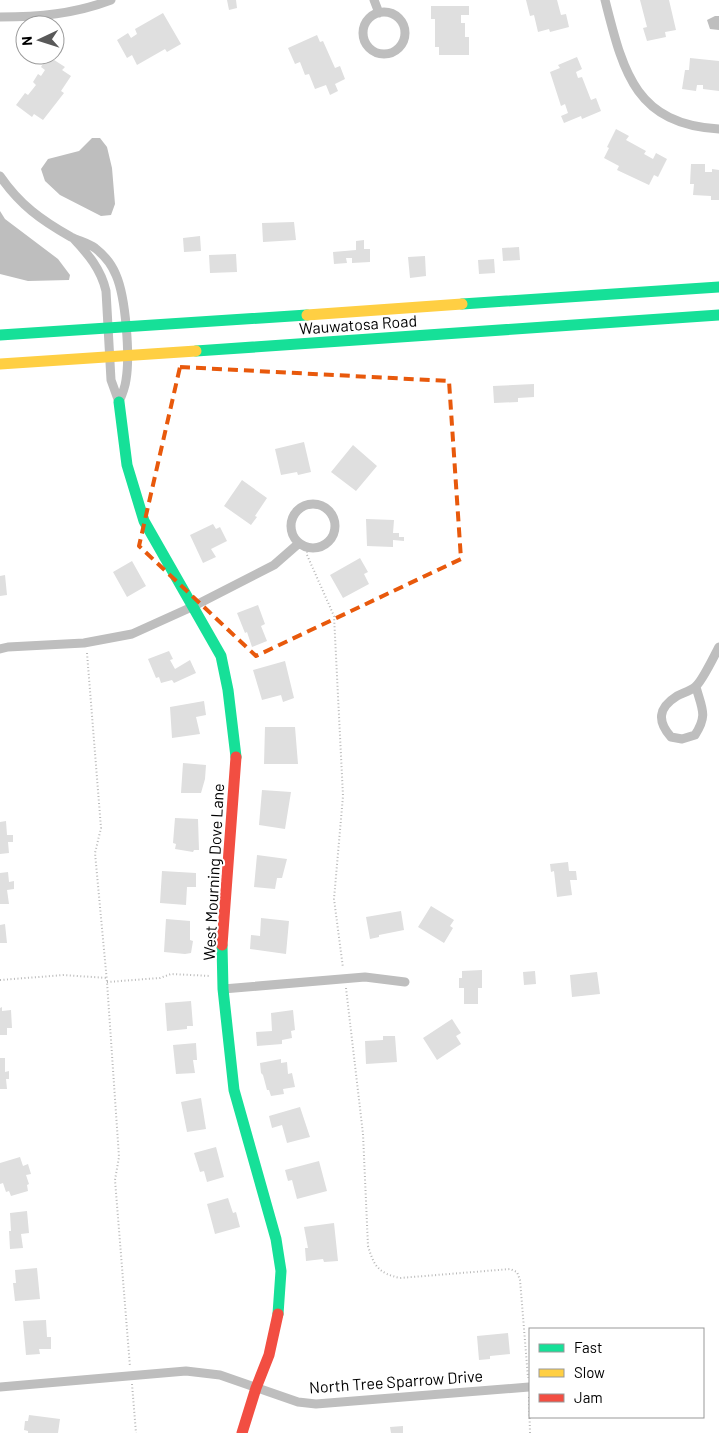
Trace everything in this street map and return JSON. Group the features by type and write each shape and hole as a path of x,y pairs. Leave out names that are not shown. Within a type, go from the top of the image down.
{"main road":[{"name":"Wauwatosa Road","path":"0,335 719,287"},
{"name":"Wauwatosa Road","path":"0,364 719,315"},
{"name":"West Mourning Dove Lane","path":"119,402 127,465 144,521 221,656 228,690 236,756 222,930 224,989 234,1090 276,1239 281,1271 279,1310 271,1346 242,1433"}],"street":[{"path":"0,17 56,15 89,8 111,0"},
{"path":"374,0 379,13"},
{"path":"605,0 620,56 630,80 642,97 656,110 680,122 719,129"},
{"path":"379,13 393,14 403,24 405,37 398,49 392,53 378,53 372,50 364,40 364,26 373,16 379,13"},
{"path":"0,176 18,200 31,212 73,238 95,248 111,265 120,287 128,355 126,382 119,402"},
{"path":"73,238 95,264 104,281 111,380 119,402"},
{"path":"318,505 331,513 334,520 334,534 325,545 319,548 307,548 298,544 291,531 293,516 297,510 304,506 318,505"},
{"path":"0,649 86,643 132,634 194,606 274,565 298,544"},
{"path":"696,687 703,712 702,724 695,735 682,739 670,737 662,727 661,716 666,704 696,687 719,647"},
{"path":"224,989 365,977 405,982"},
{"name":"North Tree Sparrow Drive","path":"0,1387 186,1371 220,1375 298,1402 316,1404 529,1387"}],"path":[{"path":"307,548 307,555 334,616 343,796 334,899 363,1134 368,1246 372,1262 390,1276 400,1278 510,1269 517,1272 520,1280 529,1387"},
{"path":"86,643 102,828 95,853 107,982 119,1157 115,1180 136,1433"},
{"path":"107,982 160,978 171,974 223,974"},
{"path":"0,980 64,975 106,978"},
{"path":"530,1418 530,1433"}],"highlighted area":[{"path":"180,367 449,381 461,559 256,656 139,546"}],"shaded area":[{"path":"719,16 719,30 710,29 707,20"},
{"path":"92,138 100,138 107,147 112,168 115,204 111,215 101,216 60,195 45,181 41,169 48,159 79,151"},
{"path":"0,211 5,219 58,259 70,275 69,280 28,281 0,274"}],"building":[{"path":"227,0 236,0 237,8 229,10"},
{"path":"526,0 557,0 561,15 566,14 569,27 550,32 549,29 538,32 534,15 530,16"},
{"path":"640,0 669,0 676,30 665,32 666,37 647,41 643,28 647,27"},
{"path":"431,6 469,6 469,15 461,15 461,23 465,23 465,37 469,37 469,55 439,55 439,47 435,47 435,19 431,19"},
{"path":"163,13 181,44 167,52 165,49 137,65 132,55 127,58 117,40 128,33 131,38 137,34 135,29"},
{"path":"317,35 320,42 323,41 335,68 340,66 345,79 335,84 338,91 330,95 326,85 315,89 309,74 305,75 300,62 295,64 288,48"},
{"path":"577,57 582,69 576,72 578,78 582,77 591,100 596,98 601,111 582,119 581,116 564,123 561,116 568,113 565,104 561,106 550,72 560,68 558,65"},
{"path":"690,58 719,61 719,91 703,89 703,85 697,85 696,91 682,89 685,70 689,70"},
{"path":"42,65 62,65 65,67 62,70 71,76 61,91 64,93 43,120 34,114 32,117 16,105 25,93 28,95 36,85 33,82 38,74 41,76 45,70 41,67"},
{"path":"616,129 629,136 626,140 646,151 644,154 653,159 656,153 667,159 658,177 654,175 649,185 617,170 619,166 604,158"},
{"path":"691,164 705,164 705,172 712,172 712,169 719,170 719,200 711,200 711,196 693,195 694,184 690,184"},
{"path":"294,222 296,240 263,242 262,223"},
{"path":"200,236 201,251 184,252 183,238"},
{"path":"364,240 364,249 370,249 370,262 352,263 352,258 346,258 347,263 334,264 333,252 356,250 356,241"},
{"path":"519,247 520,260 503,261 502,248"},
{"path":"236,254 237,272 210,273 209,255"},
{"path":"425,256 426,276 410,278 408,257"},
{"path":"494,259 495,273 479,274 478,260"},
{"path":"534,384 534,397 518,398 518,402 494,403 493,386"},
{"path":"304,442 311,472 298,475 297,472 281,475 275,449"},
{"path":"353,445 377,466 356,491 331,472"},
{"path":"242,480 267,498 251,525 224,506"},
{"path":"366,519 394,520 393,533 399,533 399,537 404,537 404,541 393,540 393,547 367,546"},
{"path":"213,524 216,529 220,527 227,541 211,549 216,557 203,563 190,535"},
{"path":"360,558 368,572 364,574 369,584 343,598 330,575"},
{"path":"132,561 146,586 127,597 113,572"},
{"path":"5,575 7,595 0,596 0,576"},
{"path":"258,605 265,624 261,626 267,641 252,647 237,613"},
{"path":"169,651 173,659 170,660 175,669 190,660 196,673 174,683 172,680 161,683 159,677 156,678 148,659"},
{"path":"285,661 294,698 283,702 281,695 262,700 253,670"},
{"path":"204,701 206,715 196,717 200,734 172,738 170,707"},
{"path":"265,727 295,727 298,764 264,764"},
{"path":"183,763 206,765 201,793 181,793"},
{"path":"262,790 291,792 285,829 259,825"},
{"path":"175,818 198,819 199,850 194,850 193,852 175,849 176,844 173,843"},
{"path":"6,821 7,835 13,835 13,842 8,842 9,853 0,854 0,822"},
{"path":"257,855 287,859 282,878 277,878 275,889 254,887"},
{"path":"568,862 569,871 576,871 577,880 570,880 572,895 557,897 554,871 551,872 550,864"},
{"path":"162,871 196,873 196,887 187,887 186,905 160,903"},
{"path":"8,872 9,882 14,881 14,889 7,890 9,904 0,904 0,873"},
{"path":"431,906 454,920 450,926 453,928 444,943 418,927"},
{"path":"401,911 404,930 379,935 379,937 370,939 366,917"},
{"path":"261,918 289,921 286,954 250,949 251,935 260,936"},
{"path":"166,919 190,921 190,940 193,941 191,953 164,952"},
{"path":"5,924 7,943 0,943 0,925"},
{"path":"482,970 482,988 478,988 478,1004 464,1004 464,988 459,988 459,978 462,978 462,971"},
{"path":"535,971 536,984 524,985 523,972"},
{"path":"597,972 600,994 572,997 570,975"},
{"path":"191,1001 193,1026 187,1026 187,1029 167,1031 165,1003"},
{"path":"2,1007 2,1011 11,1010 12,1028 7,1028 7,1035 0,1035 0,1008"},
{"path":"293,1010 295,1030 291,1031 292,1038 282,1040 282,1044 257,1046 256,1032 272,1031 271,1013"},
{"path":"452,1019 461,1033 456,1036 461,1044 437,1060 423,1038"},
{"path":"383,1036 395,1036 397,1062 366,1064 365,1041 383,1040"},
{"path":"196,1043 197,1060 193,1060 195,1073 176,1074 173,1045"},
{"path":"0,1058 5,1058 5,1072 9,1071 9,1079 6,1079 7,1089 0,1089"},
{"path":"281,1059 281,1063 287,1062 288,1074 292,1073 295,1087 283,1089 284,1094 271,1096 261,1073 260,1063"},
{"path":"201,1098 206,1129 187,1132 181,1102"},
{"path":"300,1107 310,1137 287,1143 282,1125 272,1128 269,1116"},
{"path":"216,1147 224,1177 207,1182 204,1171 200,1172 194,1153"},
{"path":"20,1157 23,1166 28,1164 31,1174 26,1175 29,1184 27,1185 28,1191 11,1196 9,1191 6,1192 3,1183 0,1184 0,1163"},
{"path":"319,1161 327,1191 297,1199 292,1180 288,1181 285,1170"},
{"path":"228,1198 233,1213 236,1212 240,1227 215,1234 207,1204"},
{"path":"27,1211 29,1233 21,1234 23,1248 10,1249 10,1213"},
{"path":"334,1223 338,1261 324,1262 323,1259 306,1261 305,1248 308,1248 304,1227"},
{"path":"37,1268 40,1299 15,1301 13,1283 16,1283 15,1270"},
{"path":"46,1320 47,1337 51,1337 51,1349 39,1349 40,1354 26,1355 23,1321"},
{"path":"508,1333 510,1354 490,1356 490,1359 479,1360 477,1336"},
{"path":"29,1415 60,1419 58,1433 28,1433 28,1431 24,1430 25,1421 28,1421"},
{"path":"403,1426 403,1433 391,1433 390,1427"}],"traffic: fast":[{"path":"462,304 719,287"},
{"path":"0,335 307,315"},
{"path":"196,351 719,315"},
{"path":"119,402 127,465 144,521 221,656 228,690 236,757"},
{"path":"222,945 223,989 234,1090 276,1239 281,1271 278,1314"}],"traffic: slow":[{"path":"307,315 462,304"},
{"path":"0,364 196,351"}],"traffic: jam":[{"path":"222,945 236,757"},
{"path":"242,1433 269,1355 278,1314"}]}
